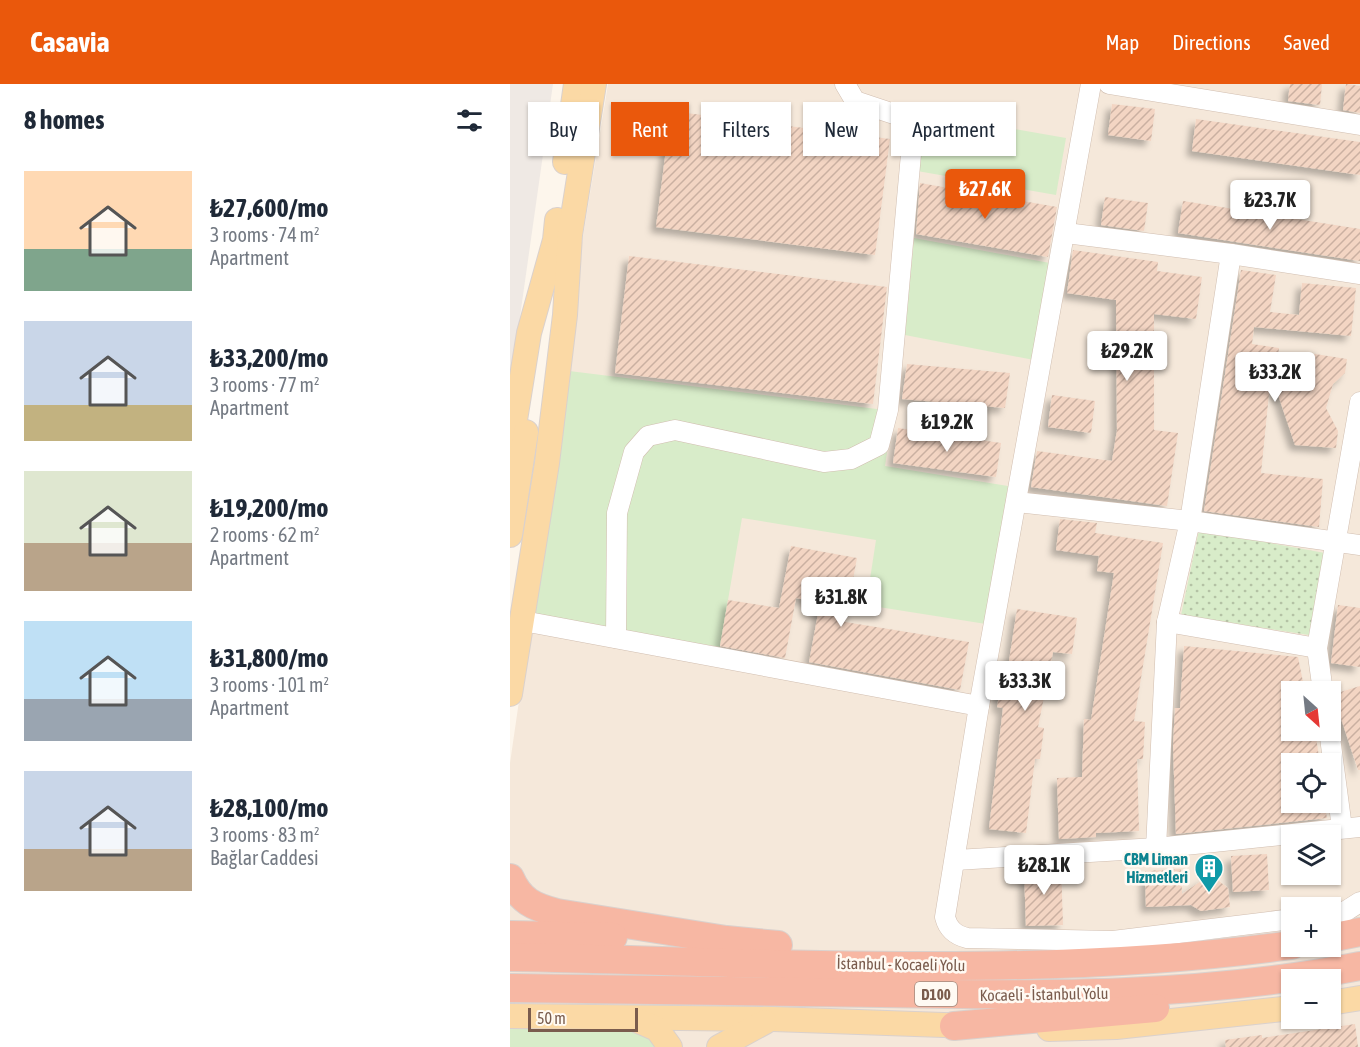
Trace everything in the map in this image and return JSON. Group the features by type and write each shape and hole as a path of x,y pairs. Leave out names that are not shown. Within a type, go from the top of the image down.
{"highway":[{"path":"510,878 522,898 535,907 599,921 726,940 787,946 876,964"},
{"path":"510,935 726,940"},
{"name":"İstanbul - Kocaeli Yolu","path":"510,957 876,964 1092,963 1240,952 1281,946"},
{"name":"Kocaeli - İstanbul Yolu","path":"1340,969 1360,966"},
{"name":"Kocaeli - İstanbul Yolu","path":"510,988 1011,994 1189,989 1281,978"},
{"path":"954,1026 1191,1004 1281,979"}],"main road":[{"path":"510,694 515,611 561,350 562,238 576,84"},
{"path":"510,535 562,238 594,84"},
{"path":"510,451 529,333 562,238"},
{"path":"1341,1001 1360,998"},
{"path":"510,1016 773,1019 1039,1029 1116,1027 1281,1009"},
{"path":"632,1018 657,1029 670,1047"},
{"path":"719,1047 745,1030 773,1019"}],"street":[{"path":"616,638 617,513 634,452 648,436 675,430 824,462 851,459 879,445 888,410 913,132 906,118 855,101 845,84"},
{"path":"1091,84 1066,233 979,706 945,917 947,925 958,935 967,938 1113,941 1281,920"},
{"path":"1109,84 1360,125"},
{"path":"1066,233 1231,254 1360,274"},
{"path":"1156,848 1167,622 1190,521 1231,254"},
{"path":"1322,681 1317,648 1360,402"},
{"path":"1016,502 1190,521 1360,545"},
{"path":"515,611 616,638 979,706"},
{"path":"1167,622 1317,648"},
{"path":"956,860 1156,848 1351,828 1331,741"},
{"path":"1341,920 1360,902"}],"shaded area":[{"path":"510,84 553,84 550,102 528,102 528,156 543,156 510,387"},
{"path":"608,84 1360,84 1360,1047 510,1047 510,763 528,639 521,615 596,156 599,156 599,139"}],"green space":[{"path":"1016,129 1066,138 1056,195 917,171 920,156 1016,156"},
{"path":"914,238 1050,263 1034,360 905,335"},
{"path":"561,370 893,411 885,466 1008,486 986,624 866,605 876,540 742,518 720,647 521,615"},
{"path":"1199,530 1325,553 1309,635 1181,615"},
{"path":"510,1027 644,1028 659,1047 510,1047"}],"building":[{"path":"1290,84 1322,84 1320,105 1288,101"},
{"path":"1346,84 1360,86 1360,113 1343,110"},
{"path":"1112,104 1155,109 1151,141 1108,135"},
{"path":"689,113 701,115 701,156 791,156 791,126 803,128 803,156 879,156 879,138 890,139 875,255 656,227 665,156 689,156"},
{"path":"1196,119 1360,142 1360,175 1192,151"},
{"path":"920,183 1057,207 1048,257 916,234"},
{"path":"1105,197 1148,203 1144,231 1101,225"},
{"path":"1183,201 1360,229 1360,261 1178,233"},
{"path":"1073,250 1158,262 1157,271 1202,277 1196,319 1154,314 1154,430 1178,433 1167,506 1031,487 1037,451 1112,461 1117,430 1116,300 1067,293"},
{"path":"629,256 887,287 873,404 615,373"},
{"path":"1241,270 1276,275 1270,312 1299,315 1302,283 1356,288 1351,336 1254,327 1252,344 1279,348 1275,385 1315,354 1347,359 1345,373 1333,384 1326,408 1338,431 1336,448 1295,445 1271,374 1261,473 1323,479 1319,527 1204,511"},
{"path":"907,364 1010,373 1005,408 902,399"},
{"path":"1052,395 1095,401 1091,433 1048,427"},
{"path":"898,428 1001,443 996,477 893,463"},
{"path":"1060,519 1097,523 1095,533 1163,543 1134,721 1145,722 1143,759 1137,759 1139,831 1096,833 1096,837 1059,839 1057,778 1082,777 1084,719 1091,720 1114,573 1097,571 1099,556 1056,550"},
{"path":"791,546 857,558 845,622 969,642 960,690 809,662 820,603 796,598 785,658 720,646 728,600 779,608"},
{"path":"1338,605 1360,608 1360,667 1331,663"},
{"path":"1017,609 1077,618 1072,654 1053,652 1038,727 1044,728 1040,759 1035,759 1026,833 989,829 1003,708 997,707 1005,661 1009,661"},
{"path":"1184,646 1298,657 1303,681 1281,681 1281,741 1317,741 1318,753 1281,753 1281,813 1326,813 1327,818 1176,834 1173,746 1175,708 1180,708"},
{"path":"1360,686 1360,770 1358,770 1341,718 1341,692"},
{"path":"1267,854 1269,890 1233,892 1231,856"},
{"path":"1061,866 1063,925 1026,926 1024,868"},
{"path":"1181,869 1182,894 1204,879 1215,878 1228,888 1230,907 1201,911 1191,905 1146,907 1145,871"},
{"path":"1355,1024 1358,1047 1226,1047 1225,1040 1262,1035 1262,1038 1322,1029 1341,1029 1341,1026"}],"place":[{"name":"CBM Liman Hizmetleri","path":"1209,894"}]}
